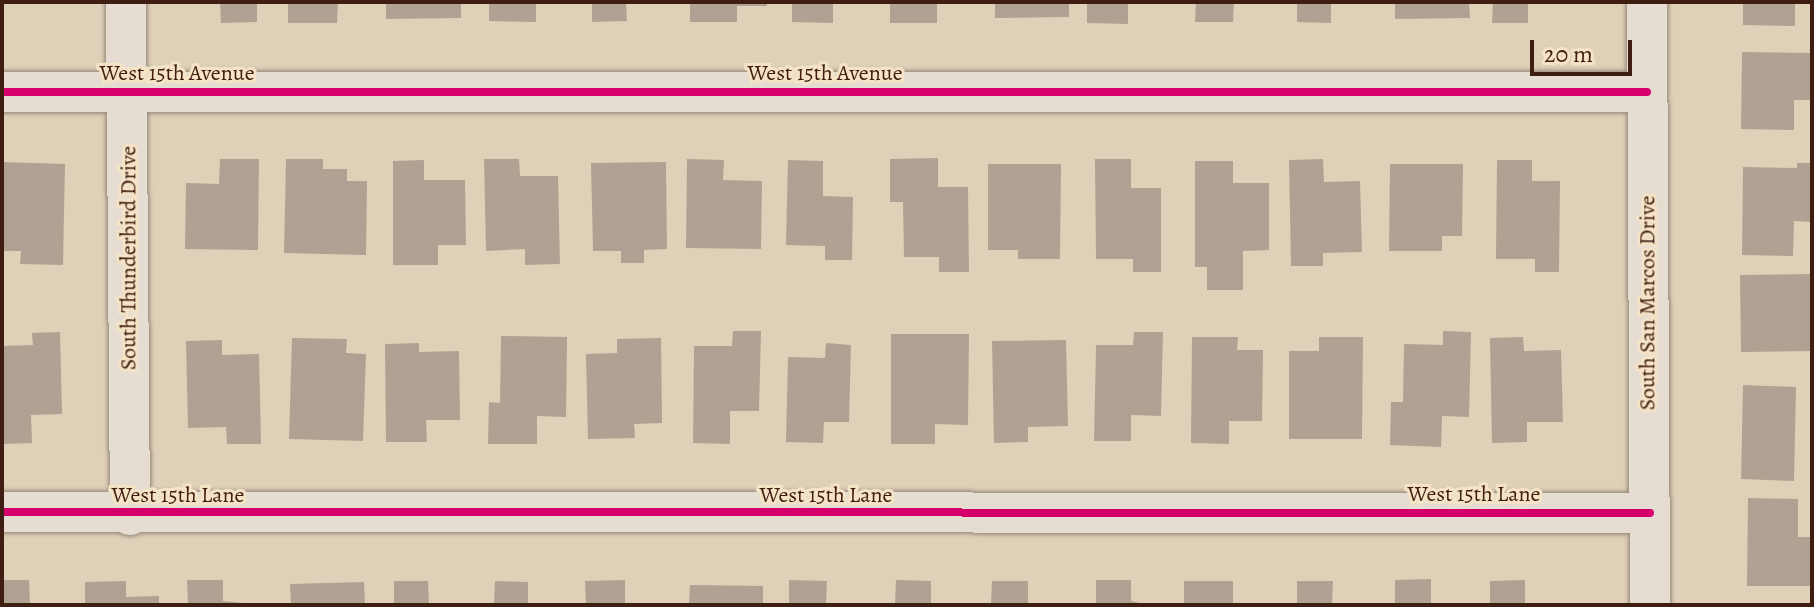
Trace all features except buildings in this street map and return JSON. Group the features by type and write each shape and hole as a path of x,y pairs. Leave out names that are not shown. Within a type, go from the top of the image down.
{"street":[{"name":"South Thunderbird Drive","path":"126,2 130,515"},
{"name":"South San Marcos Drive","path":"1647,2 1650,605"},
{"name":"West 15th Avenue","path":"2,92 1647,92"},
{"name":"West 15th Lane","path":"2,512 130,515 1650,513"}],"cycle path":[{"path":"2,92 1647,92"},
{"path":"2,512 1650,513"}]}
